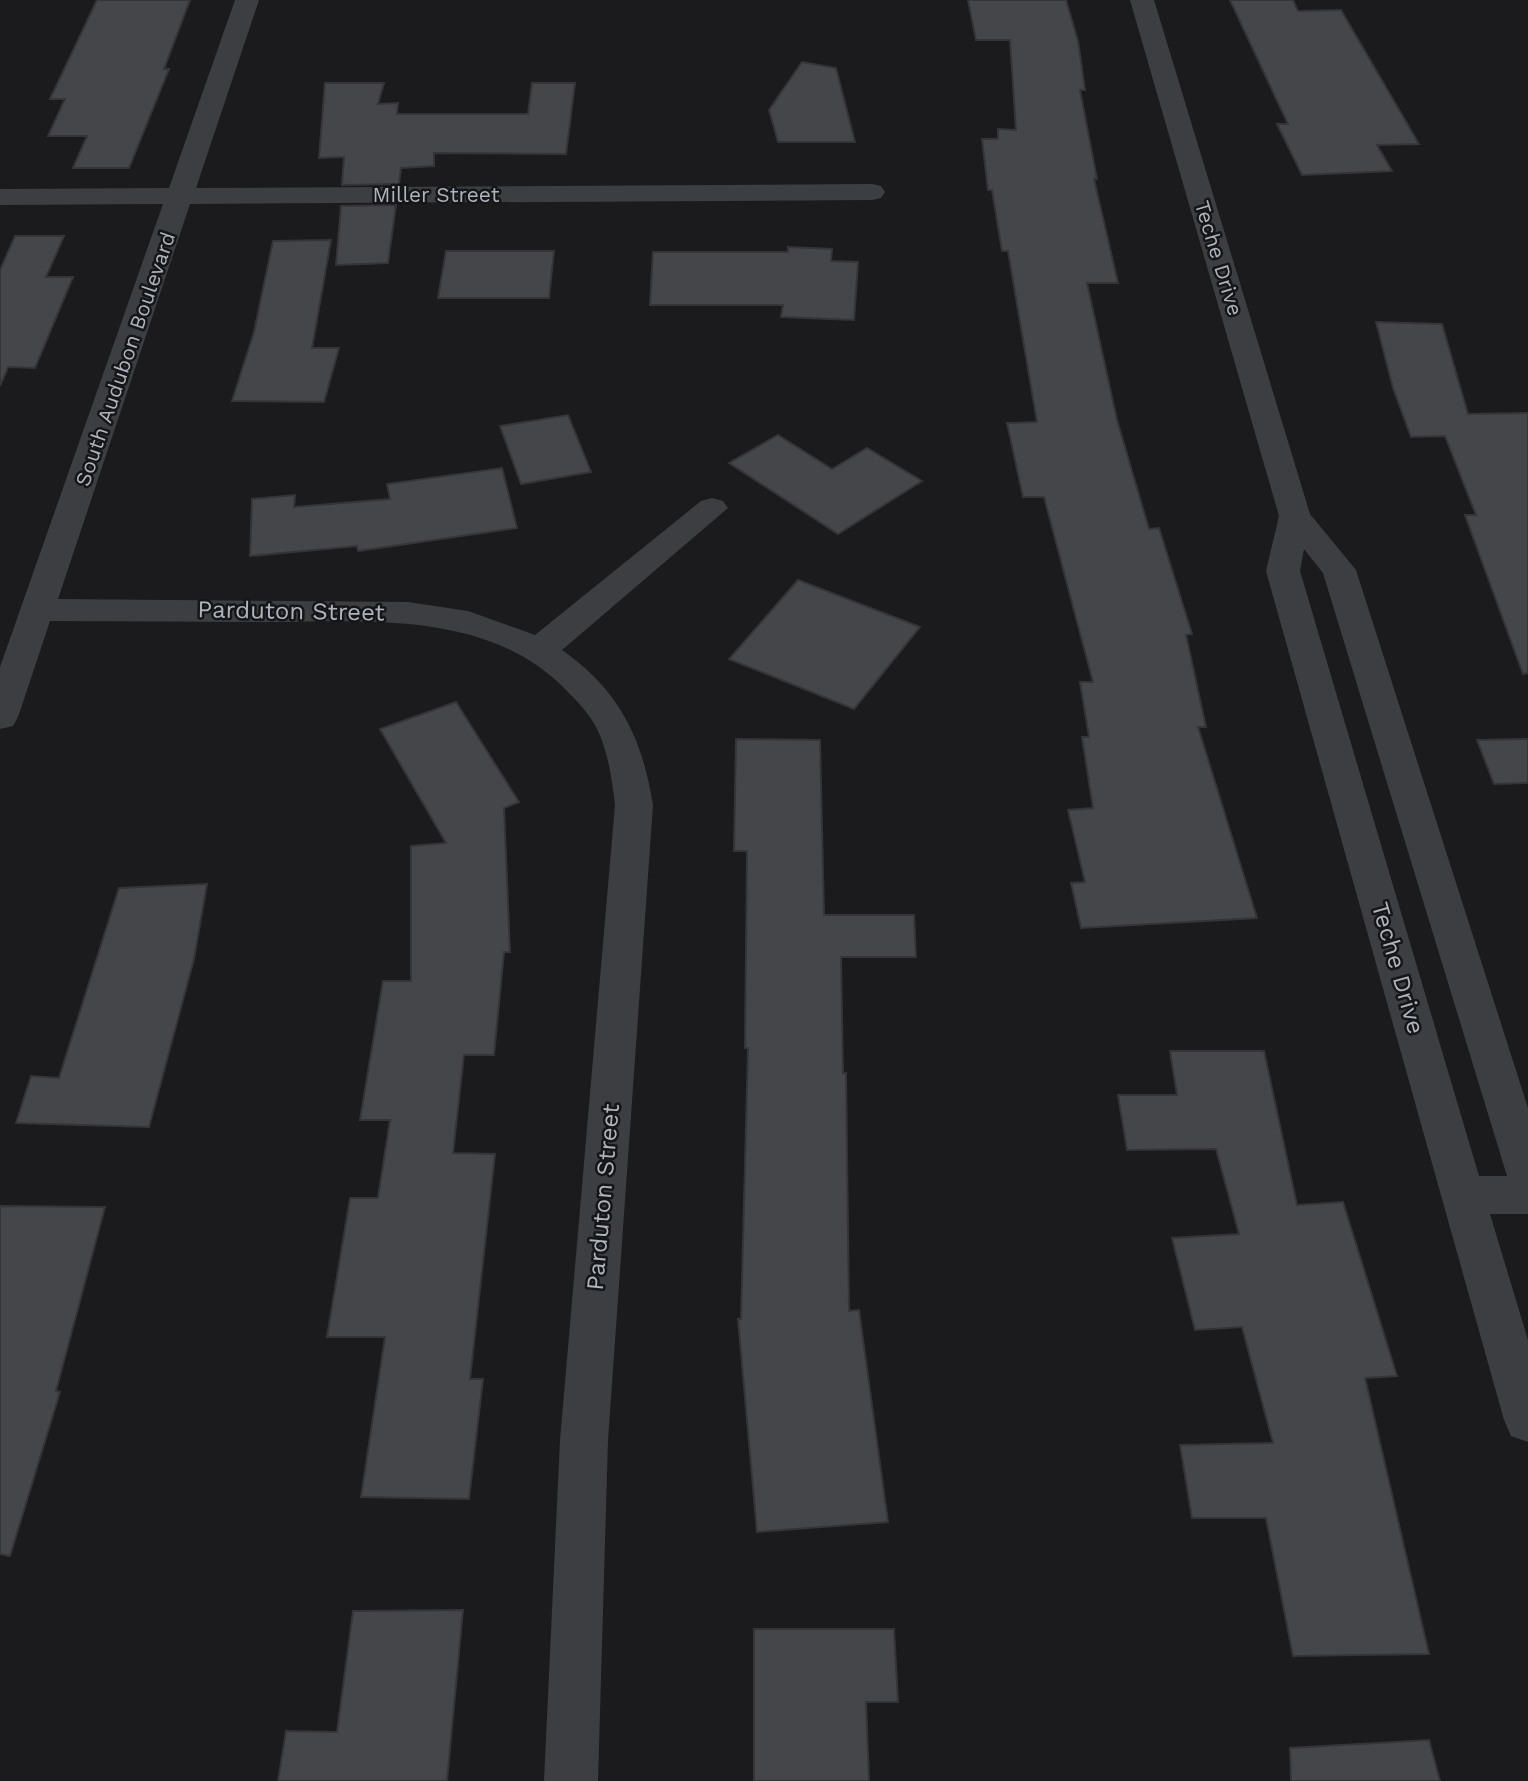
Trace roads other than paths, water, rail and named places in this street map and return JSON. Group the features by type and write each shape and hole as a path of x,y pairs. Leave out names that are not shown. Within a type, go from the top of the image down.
{"street":[{"name":"South Audubon Boulevard","path":"0,717 247,0"},
{"name":"Teche Drive","path":"1142,0 1295,516 1339,570 1528,1176"},
{"name":"Miller Street","path":"0,197 872,192"},
{"path":"539,650 712,508"},
{"name":"Teche Drive","path":"1295,516 1283,570 1528,1420"},
{"name":"Parduton Street","path":"37,610 416,614 461,621 510,636 539,650 572,673 592,692 612,720 626,752 633,780 634,806 584,1440 571,1781"},
{"path":"1463,1195 1528,1195"}]}
